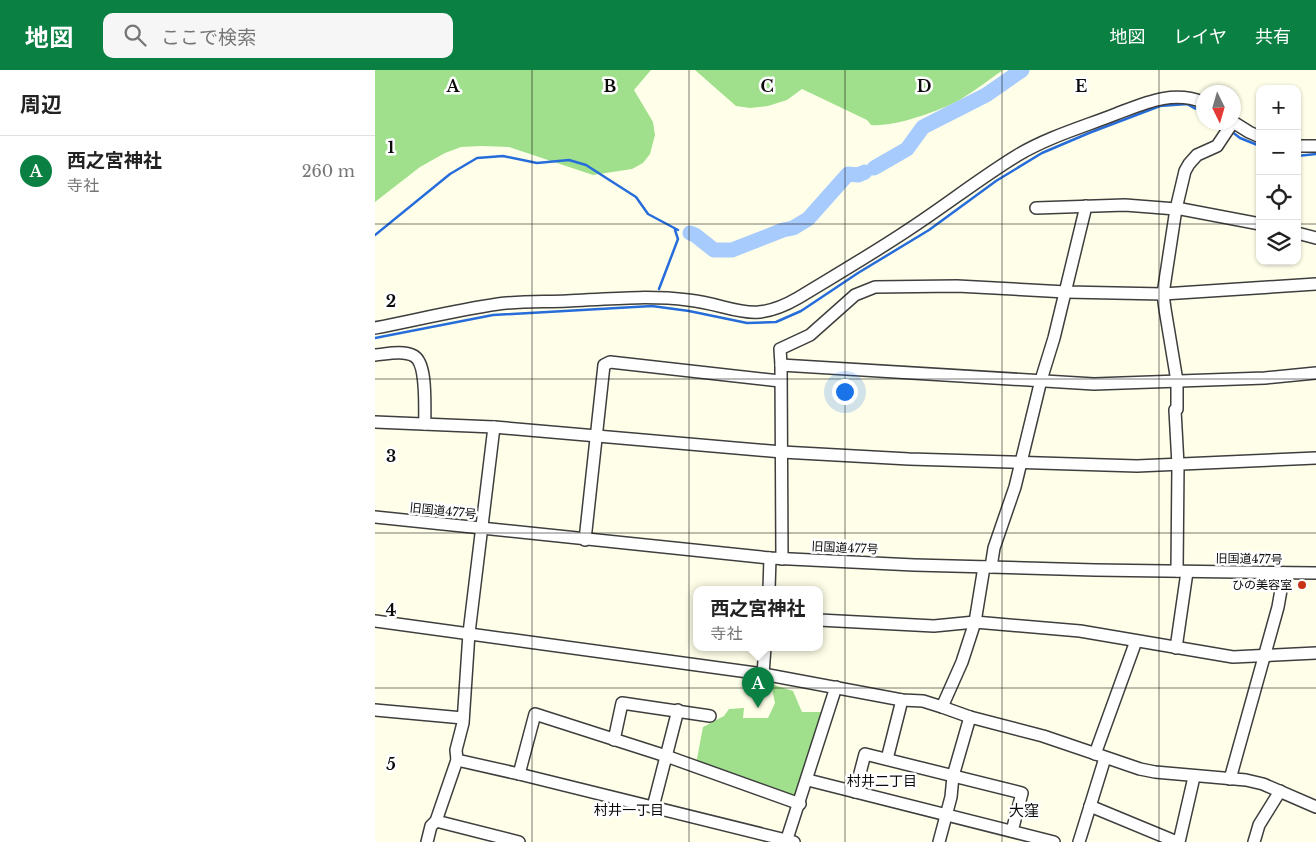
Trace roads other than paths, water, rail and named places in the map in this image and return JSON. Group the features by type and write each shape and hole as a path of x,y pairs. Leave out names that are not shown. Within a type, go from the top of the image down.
{"street":[{"path":"375,328 499,304 625,298 662,297 695,301 742,312 765,312 782,307 798,298 907,230 1018,155 1056,136 1154,100 1175,96 1196,99"},
{"path":"1241,128 1256,135"},
{"path":"1177,648 1182,571 1175,433 1177,380 1163,294 1176,209 1185,171 1197,155 1217,146 1227,130"},
{"path":"1301,146 1316,146"},
{"path":"1036,208 1125,205 1176,209 1256,223"},
{"path":"942,707 962,662 975,622 988,567 1010,503 1021,463 1024,442 1066,292 1086,206"},
{"path":"1301,234 1316,238"},
{"path":"782,559 780,348 810,335 855,295 875,287 957,286 1066,292 1163,294 1316,284"},
{"path":"375,355 401,353 413,355 421,363 424,378 425,424"},
{"path":"585,540 604,365 609,362 781,381"},
{"path":"781,365 1094,384 1265,378 1316,373"},
{"path":"375,422 495,427 782,452 900,459 1137,466 1316,458"},
{"path":"427,842 431,826 436,822 457,760 457,744 463,718 469,633 495,427"},
{"name":"旧国道477号","path":"375,518 782,559 988,567 1316,573"},
{"path":"769,586 770,558"},
{"path":"1230,779 1278,607 1284,573"},
{"path":"823,620 934,626 975,622 1079,631 1233,657 1316,653"},
{"path":"375,621 763,674 902,700 923,702 970,717 1043,736 1155,772 1263,784 1316,807"},
{"path":"1079,842 1090,806 1101,756 1136,641"},
{"path":"763,674 765,651"},
{"path":"457,760 789,841 837,687"},
{"path":"887,759 902,700"},
{"path":"614,740 622,703 710,716"},
{"path":"375,710 463,718"},
{"path":"653,808 678,710"},
{"path":"519,774 535,714 666,756 800,804"},
{"path":"939,842 947,815 953,776 970,717"},
{"path":"855,792 865,754 1022,793 1012,832"},
{"path":"1090,806 1178,842 1195,777"},
{"path":"807,780 1054,842"},
{"path":"1254,842 1259,825 1280,791"},
{"path":"436,822 519,842"},
{"path":"469,842 473,830"}],"waterway":[{"path":"874,168 907,149 923,127 986,95 1022,70"},
{"path":"375,338 493,315 652,306 689,311 747,323 776,322 801,311 858,273 929,230 996,181 1042,153 1160,106 1187,104 1196,109"},
{"path":"1231,131 1240,138 1256,144"},
{"path":"1301,156 1316,154"},
{"path":"375,235 450,174 477,158 503,156 537,163 569,160 586,165 636,197 648,214 678,230"},
{"path":"690,233 714,250 732,250 783,230 793,228 808,219 848,174 858,175 865,172"},
{"path":"659,289 678,239 675,230"}],"place":[{"name":"ひの美容室","path":"1302,585"},
{"name":"西之宮神社","path":"758,708"}],"district":[{"name":"村井二丁目","path":"882,781"},
{"name":"村井一丁目","path":"629,810"},
{"name":"大窪","path":"1024,811"}]}
